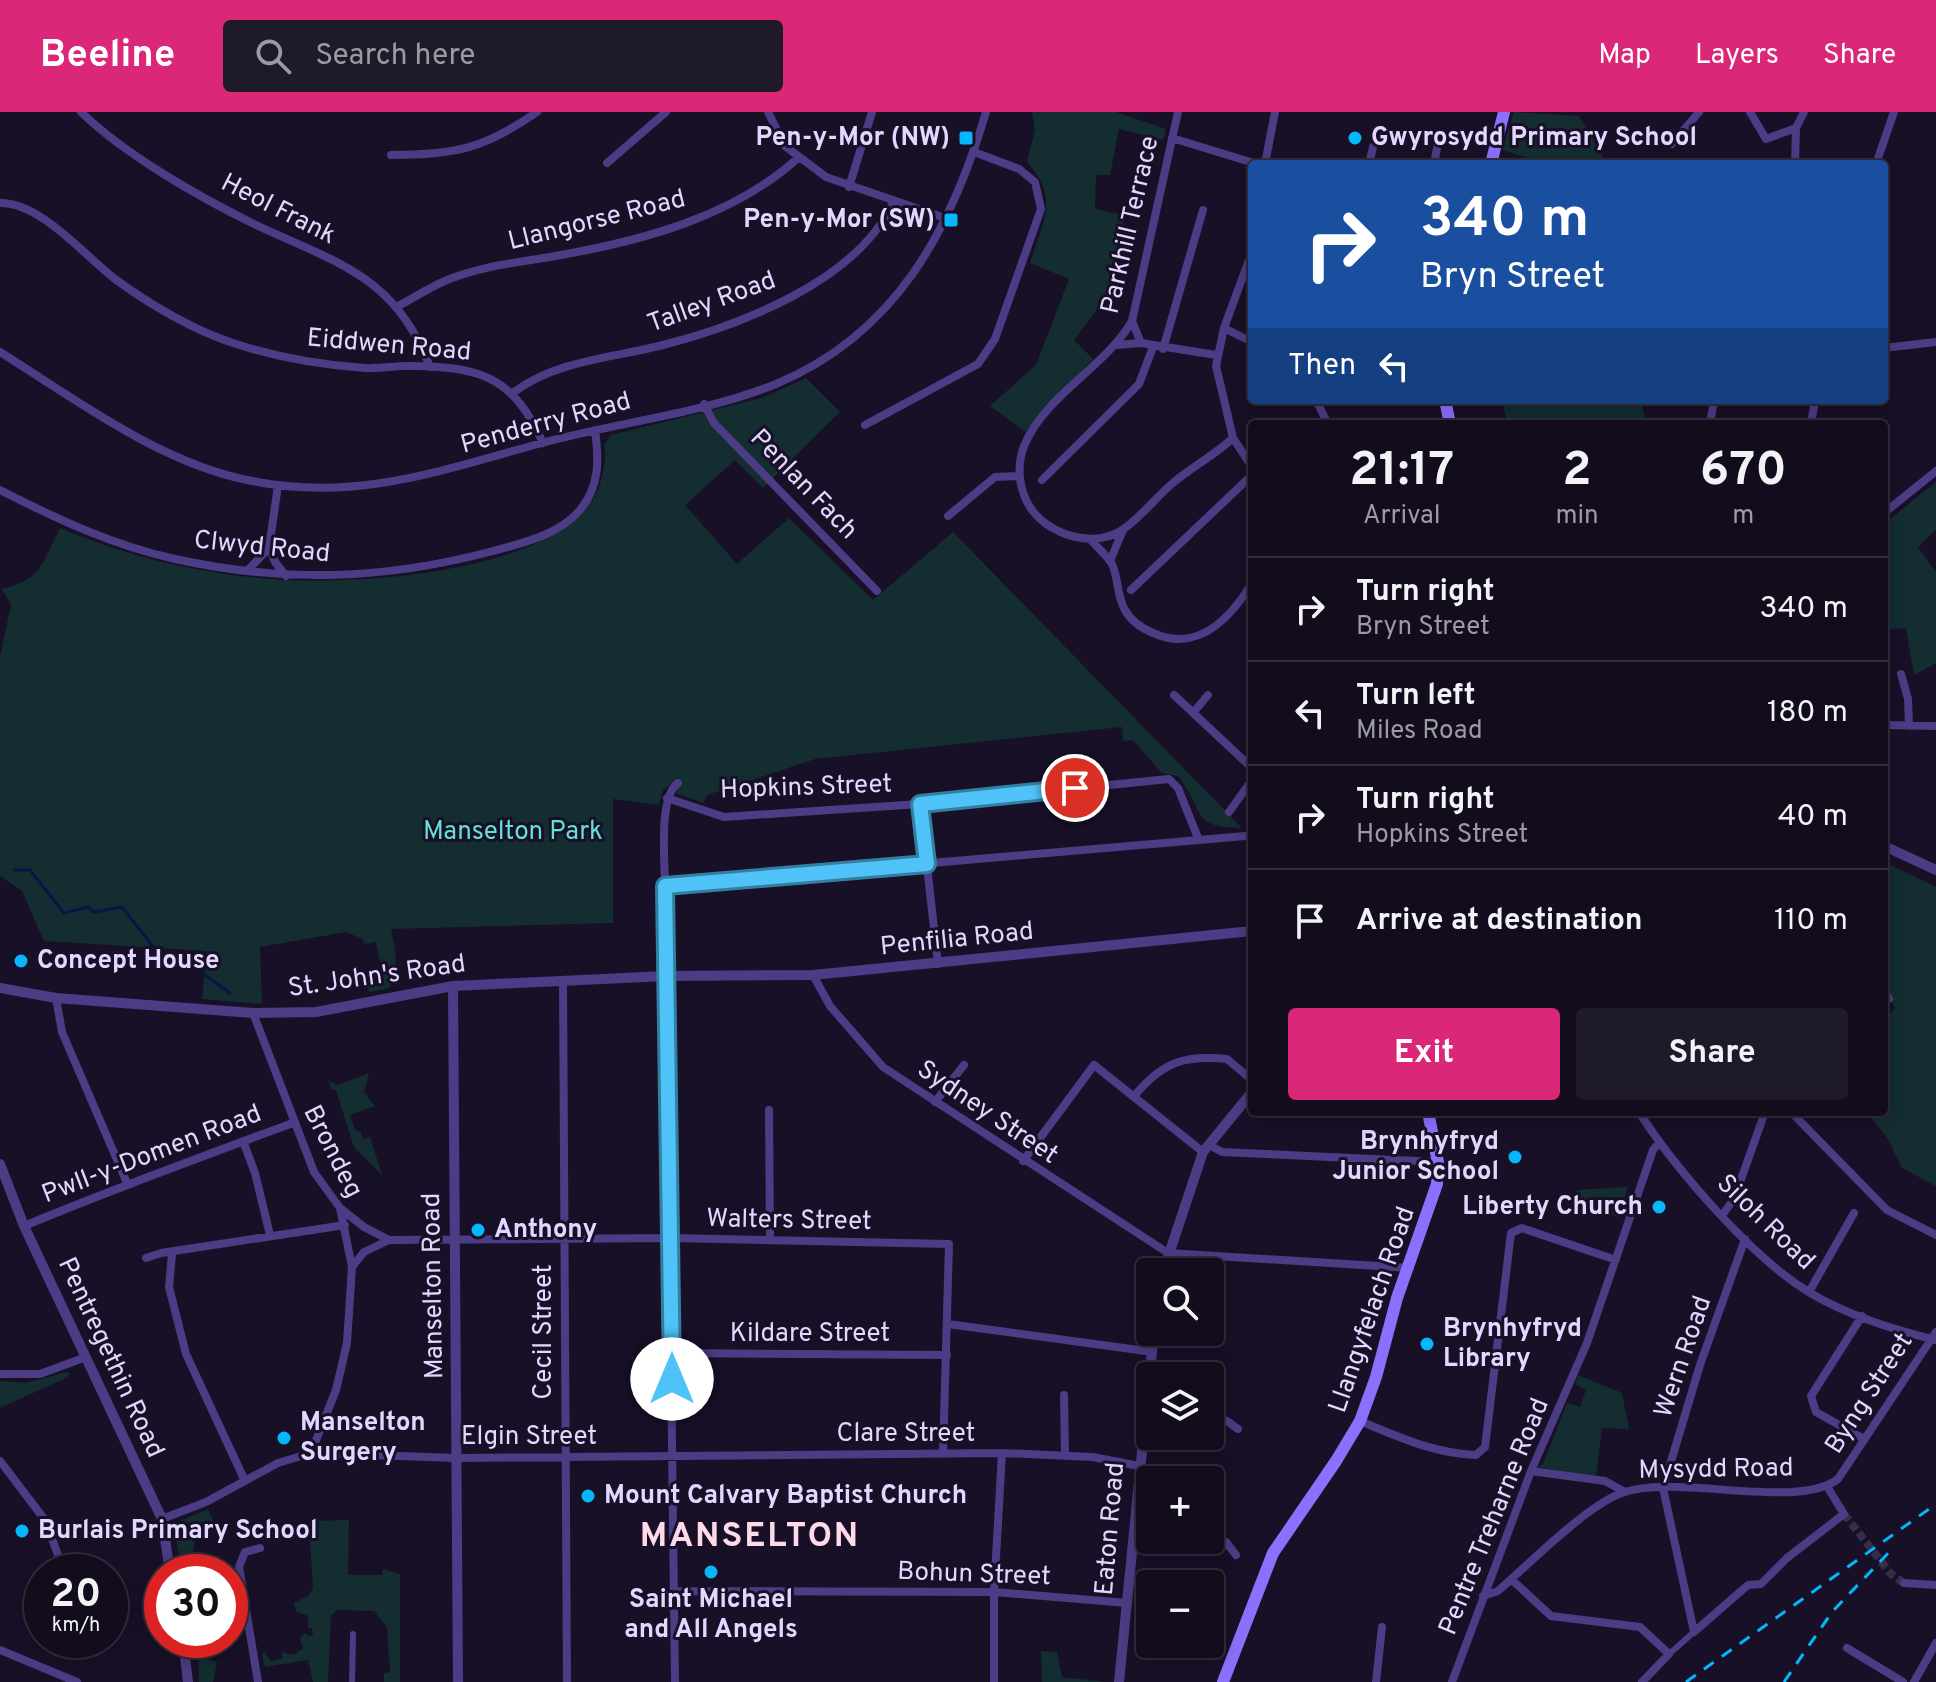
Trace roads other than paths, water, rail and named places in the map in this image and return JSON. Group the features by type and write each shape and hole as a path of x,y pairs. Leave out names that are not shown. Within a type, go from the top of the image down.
{"main road":[{"path":"1492,160 1504,112"},
{"name":"Llangyfelach Road","path":"1223,1682 1273,1553 1360,1421 1376,1377 1397,1298 1433,1206 1438,1162 1429,1116"}],"street":[{"name":"Heol Frank","path":"81,112 137,156 255,224 311,248 379,288 398,306 419,340 430,367"},
{"path":"391,155 447,154 489,142 537,112"},
{"path":"607,163 666,112"},
{"path":"768,112 785,146 798,158 849,187 948,219"},
{"path":"849,187 872,112"},
{"name":"Penderry Road","path":"0,352 172,454 249,481 329,489 377,486 424,477 776,383 849,340 884,310 912,278 948,219 986,112"},
{"name":"Parkhill Terrace","path":"1020,476 1024,446 1032,432 1116,345 1132,321 1178,112"},
{"path":"1266,160 1275,112"},
{"path":"1672,144 1699,112"},
{"path":"1750,112 1766,139 1796,128"},
{"path":"1795,160 1796,128 1804,112"},
{"path":"1877,160 1894,112"},
{"path":"1172,138 1248,161"},
{"path":"1424,144 1438,142 1435,160"},
{"path":"1370,160 1373,147"},
{"path":"865,425 978,364 995,339 1041,209 1035,182 1019,169 974,152"},
{"name":"Llangorse Road","path":"398,306 447,280 478,270 578,252 740,202 798,158"},
{"name":"Talley Road","path":"514,392 530,380 558,369 697,334 795,293 842,266 864,246 884,222 893,202"},
{"name":"Eiddwen Road","path":"0,203 46,221 115,279 170,312 231,342 288,358 367,368 430,367 479,372 514,392 530,414 543,443"},
{"path":"1163,349 1203,210"},
{"path":"1248,263 1216,355 1217,375 1233,438 1248,461"},
{"path":"1132,321 1141,343"},
{"path":"1224,328 1248,340"},
{"path":"1888,348 1936,342"},
{"path":"1116,345 1141,343 1163,349 1216,355"},
{"path":"1042,480 1139,384 1153,347"},
{"name":"Penlan Fach","path":"704,404 714,423 877,591"},
{"name":"Clwyd Road","path":"0,490 100,538 176,559 286,576 377,575 448,563 527,542 552,531 580,510 594,486 599,461 595,430"},
{"path":"1110,561 1123,530 1177,479 1233,438"},
{"path":"1888,510 1936,471"},
{"path":"948,516 995,477 1020,476 1025,501 1051,529 1090,539 1123,530"},
{"path":"1131,590 1248,479"},
{"path":"248,570 269,548 278,485"},
{"path":"1090,539 1110,561 1126,613 1142,628 1182,640 1203,636 1226,620 1248,589"},
{"path":"269,548 286,576"},
{"path":"1132,573 1140,581"},
{"path":"1901,674 1908,699 1909,726"},
{"path":"1174,695 1248,764"},
{"path":"1193,713 1208,695"},
{"path":"1888,725 1936,726"},
{"name":"Hopkins Street","path":"667,798 724,817 920,804 1169,779 1178,788 1198,838"},
{"path":"675,1682 665,886 667,798 678,783"},
{"path":"1229,812 1248,786"},
{"path":"920,804 938,964"},
{"path":"665,886 1245,836"},
{"path":"1888,848 1936,870"},
{"name":"Penfilia Road","path":"665,976 813,975 1248,931"},
{"name":"Sydney Street","path":"813,975 830,1006 883,1067 1168,1253"},
{"name":"St. John's Road","path":"0,988 56,998 253,1013 316,1012 453,986 665,976"},
{"name":"Cecil Street","path":"563,981 567,1682"},
{"name":"Manselton Road","path":"453,986 458,1682"},
{"path":"56,998 62,1032 127,1183"},
{"name":"Brondeg","path":"253,1013 314,1172 340,1208 352,1267 347,1343 336,1390 311,1453"},
{"path":"1136,1094 1155,1071 1167,1064 1227,1059 1248,1077"},
{"path":"935,1102 964,1065"},
{"path":"1023,1161 1094,1065 1206,1148 1222,1152 1438,1162"},
{"path":"1167,1258 1206,1148 1248,1097"},
{"path":"769,1110 770,1240"},
{"name":"Siloh Road","path":"1642,1116 1659,1143 1745,1239 1809,1292 1862,1316 1934,1337"},
{"path":"1723,1214 1734,1199 1764,1116"},
{"path":"1795,1116 1887,1210 1936,1235"},
{"name":"Pwll-y-Domen Road","path":"24,1226 127,1183 173,1169 293,1123"},
{"path":"243,1141 255,1173 270,1235"},
{"name":"Pentre Treharne Road","path":"1452,1682 1531,1471 1587,1343 1653,1150 1659,1143"},
{"name":"Pentregethin Road","path":"0,1164 24,1226 162,1519 167,1554"},
{"path":"340,1208 364,1227 389,1240"},
{"path":"1809,1292 1854,1213"},
{"path":"146,1258 161,1253 172,1254 270,1235 345,1225"},
{"path":"1360,1421 1458,1455 1476,1455 1485,1447 1511,1233 1522,1228 1616,1260"},
{"name":"Walters Street","path":"389,1240 671,1238 949,1244 948,1324"},
{"name":"Wern Road","path":"1663,1488 1700,1365 1745,1239"},
{"path":"352,1267 364,1252 389,1240"},
{"path":"1168,1253 1400,1264 1410,1268"},
{"path":"172,1254 169,1287 186,1354 245,1481"},
{"path":"1862,1316 1811,1396 1816,1412 1864,1439"},
{"path":"943,1454 948,1324 1153,1352"},
{"name":"Byng Street","path":"1838,1479 1934,1337"},
{"name":"Eaton Road","path":"1152,1362 1153,1346"},
{"name":"Kildare Street","path":"672,1353 947,1355"},
{"path":"0,1374 40,1374 86,1357"},
{"path":"1064,1395 1065,1455"},
{"path":"1224,1422 1238,1429"},
{"name":"Eaton Road","path":"1139,1466 1141,1450"},
{"name":"Elgin Street","path":"162,1519 206,1502 278,1463 311,1453 458,1458 672,1455"},
{"path":"994,1682 994,1592 1002,1453"},
{"name":"Clare Street","path":"672,1455 1002,1453 1065,1455 1139,1466"},
{"path":"0,1461 45,1520 51,1543 59,1554"},
{"path":"1531,1471 1605,1481 1625,1492"},
{"name":"Mysydd Road","path":"1483,1596 1491,1595 1601,1505 1625,1492 1663,1488 1761,1493 1828,1488 1838,1479"},
{"path":"1663,1488 1694,1632"},
{"path":"1642,1682 1669,1654 1748,1585 1761,1584 1787,1558 1844,1514 1828,1488"},
{"name":"Eaton Road","path":"1119,1682 1136,1500"},
{"path":"1234,1534 1226,1542 1236,1555"},
{"path":"258,1682 239,1564 245,1552 260,1548"},
{"path":"1511,1579 1551,1616 1640,1627 1669,1654"},
{"path":"1904,1583 1936,1585"},
{"name":"Bohun Street","path":"675,1591 994,1592 1127,1603"},
{"path":"1376,1682 1382,1627"},
{"path":"352,1682 353,1634"},
{"path":"1914,1682 1936,1643"},
{"path":"1847,1648 1903,1682"},
{"path":"0,1650 77,1682"},
{"path":"185,1658 188,1682"}],"waterway":[{"path":"14,870 30,870 64,913 88,907 94,912 122,907 154,948"},
{"path":"202,973 230,993"}],"tunnel":[{"path":"1844,1514 1891,1574 1904,1583"}],"railway":[{"path":"1686,1682 1936,1504"},
{"path":"1784,1682 1832,1612 1894,1547"}],"place":[{"name":"Pen-y-Mor (NW)","path":"966,138"},
{"name":"Gwyrosydd Primary School","path":"1355,138"},
{"name":"Pen-y-Mor (SW)","path":"951,220"},
{"name":"Concept House","path":"21,961"},
{"name":"Brynhyfryd Junior School","path":"1515,1157"},
{"name":"Liberty Church","path":"1659,1207"},
{"name":"Anthony","path":"478,1230"},
{"name":"Brynhyfryd Library","path":"1427,1344"},
{"name":"Manselton Surgery","path":"284,1438"},
{"name":"Mount Calvary Baptist Church","path":"588,1496"},
{"name":"Burlais Primary School","path":"22,1531"},
{"name":"Saint Michael and All Angels","path":"711,1572"}],"district":[{"name":"MANSELTON","path":"750,1537"}],"park label":[{"name":"Manselton Park","path":"513,832"}]}
